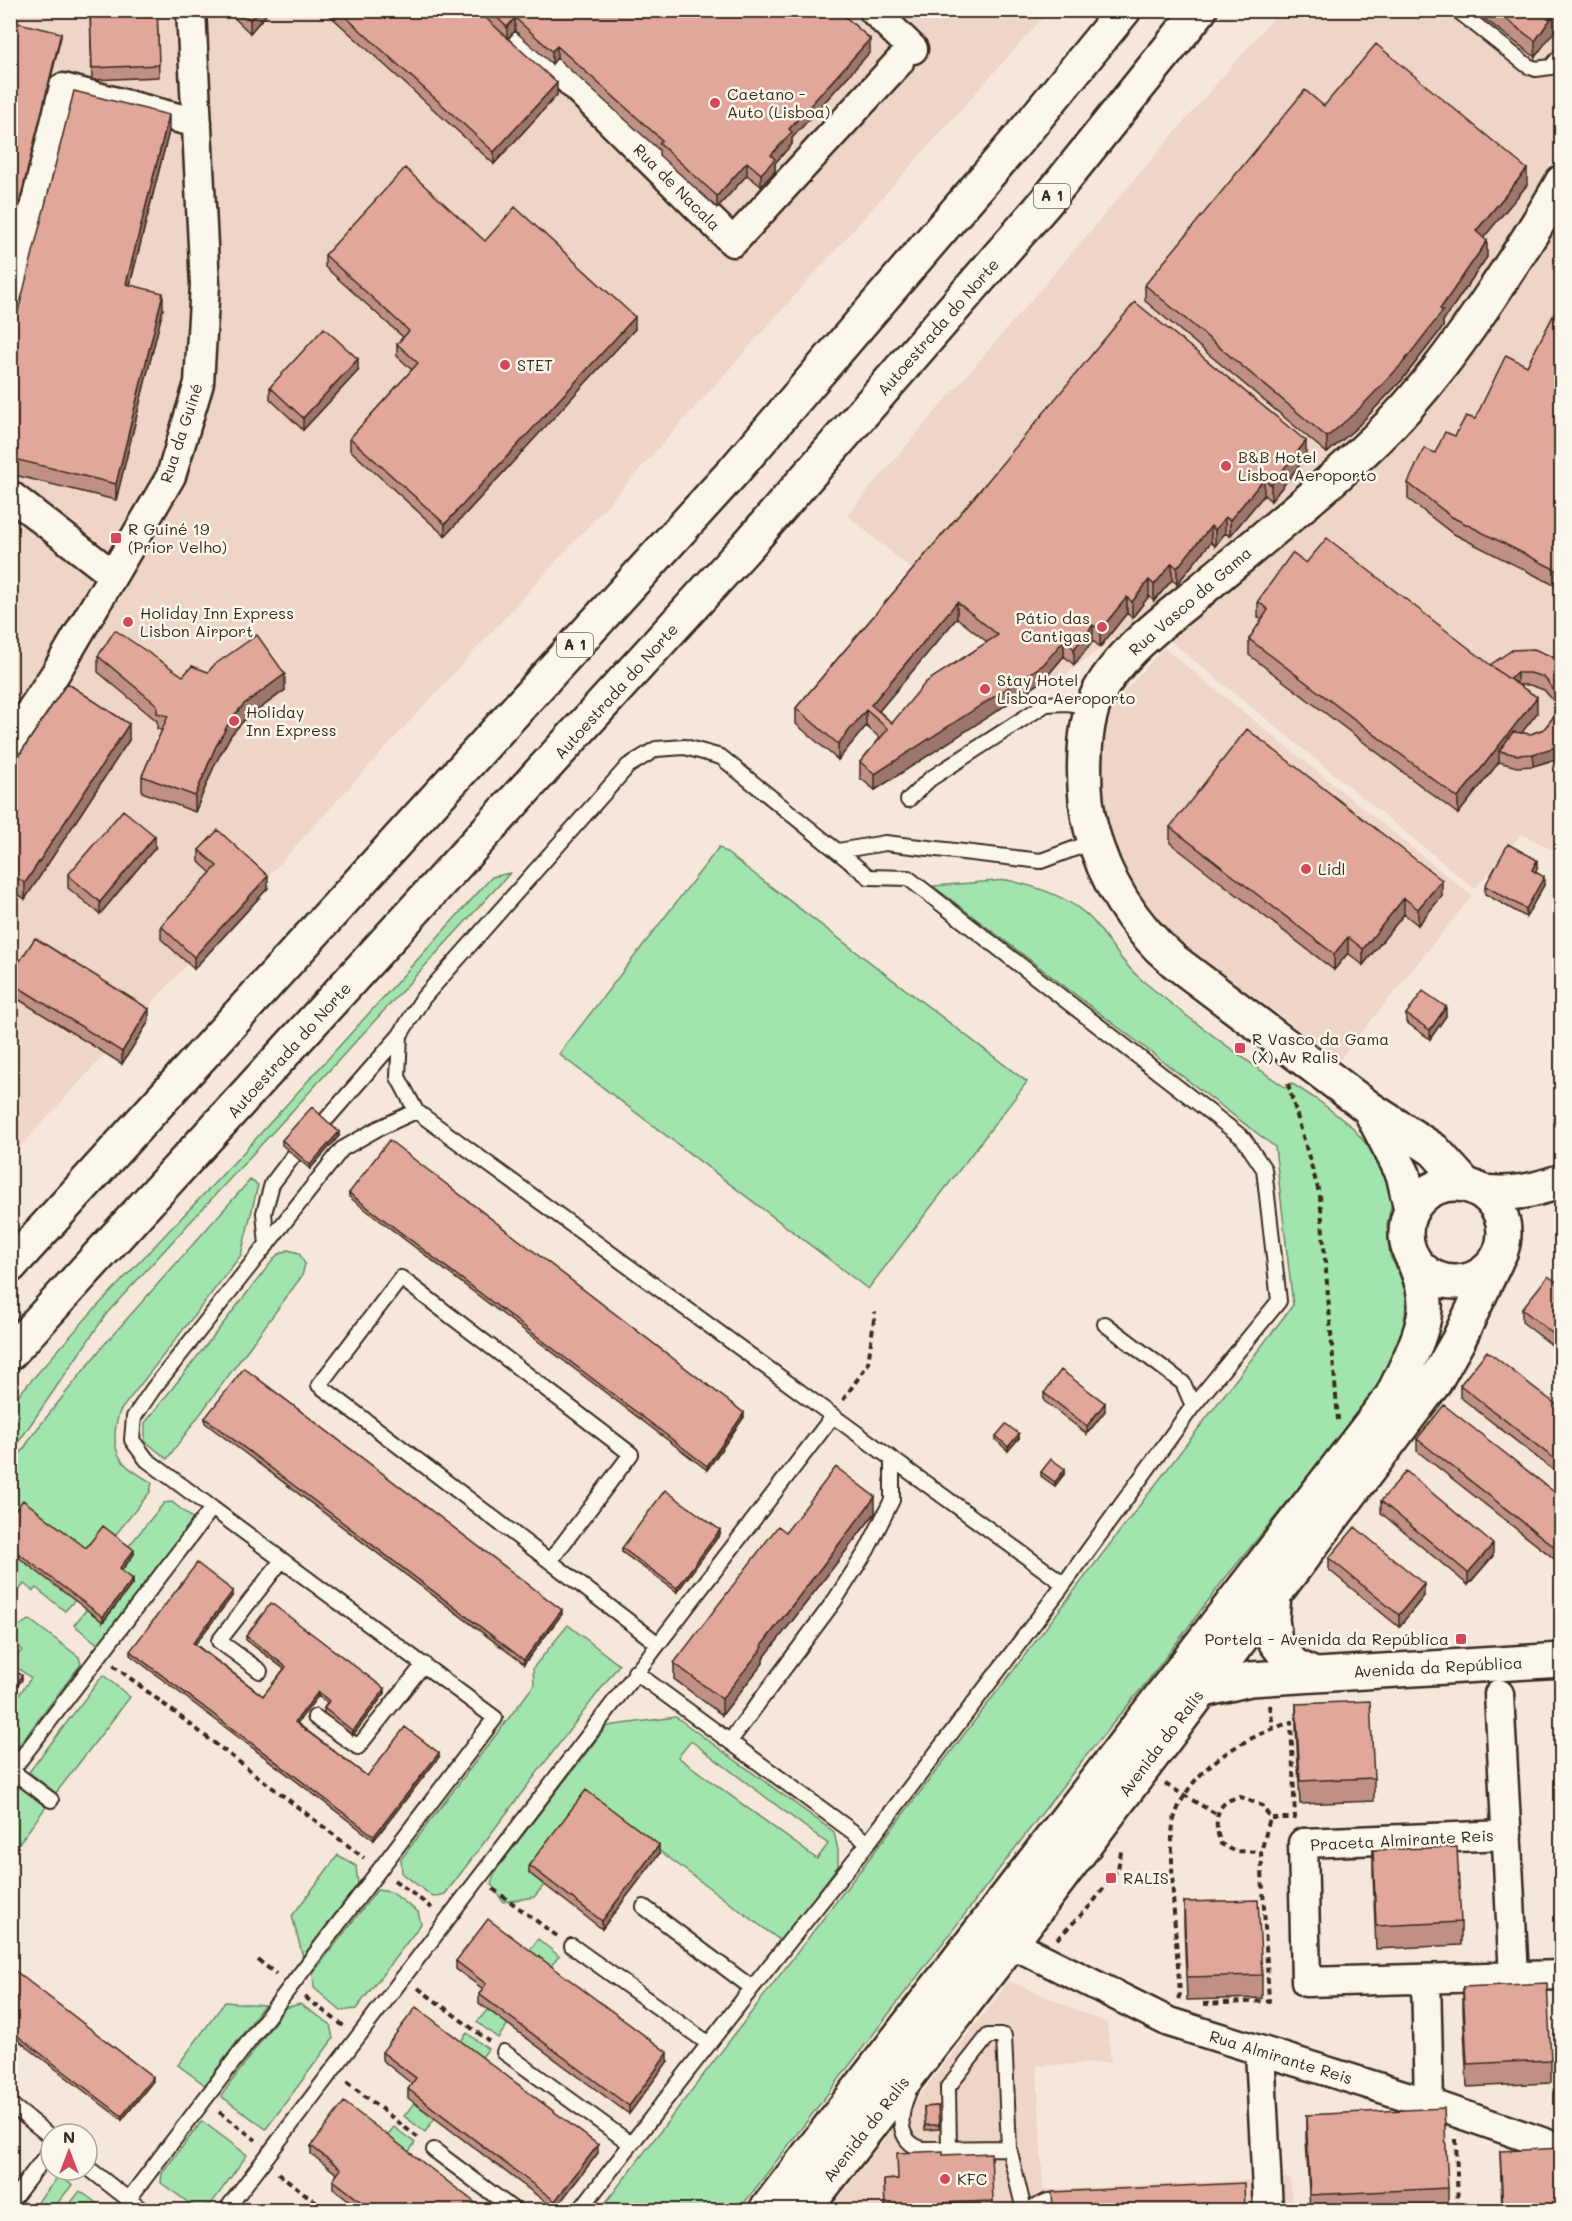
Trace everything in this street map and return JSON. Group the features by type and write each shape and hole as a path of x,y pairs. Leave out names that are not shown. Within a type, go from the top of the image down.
{"main road":[{"name":"A 1","path":"10,1266 734,472 1022,135 1124,10"},
{"name":"Autoestrada do Norte","path":"14,1354 748,545 1045,203 1200,10"},
{"name":"Rua Vasco da Gama","path":"1474,1188 1434,1150 1369,1108 1158,947 1133,920 1105,872 1088,816 1084,778 1089,724 1093,707 1097,695 1115,667 1144,639 1376,440 1462,340 1543,218 1562,182"},
{"name":"Rua Vasco da Gama","path":"1369,1108 1403,1174 1412,1209"},
{"path":"1474,1188 1497,1206 1504,1224 1504,1244 1496,1261 1486,1273 1472,1280 1456,1283 1441,1281 1427,1275 1415,1264 1407,1246 1406,1237 1405,1227 1419,1199 1441,1186 1453,1184 1474,1188 1503,1194 1530,1192 1562,1181"},
{"name":"Avenida do Ralis","path":"804,2211 1011,1942 1434,1383 1458,1341 1496,1261"},
{"name":"Avenida do Ralis","path":"766,2211 1392,1396 1412,1354 1425,1310 1424,1286 1415,1264"},
{"path":"1274,1595 1272,1620 1275,1641 1293,1665 1314,1675"},
{"name":"Avenida da República","path":"1200,1691 1250,1679 1562,1660"}],"street":[{"name":"Rua da Guiné","path":"10,742 55,674 171,477 199,383 205,285 191,10"},
{"name":"Rua de Nacala","path":"498,10 733,242 906,55 873,10"},
{"path":"10,307 63,88 197,123"},
{"path":"10,495 113,575"},
{"name":"Praceta Almirante Reis","path":"1499,1694 1514,1977"},
{"name":"Praceta Almirante Reis","path":"1507,1835 1303,1843 1306,1982 1562,1975"},
{"name":"Rua Almirante Reis","path":"1011,1942 1050,1949 1169,2022 1429,2103 1562,2149"},
{"path":"1426,1979 1429,2103"},
{"path":"1260,2051 1264,2197"}],"lane":[{"path":"1457,10 1528,66 1536,69 1551,67 1562,54"},
{"path":"908,800 930,779 1046,704 1067,703 1093,707"},
{"path":"324,1122 400,1035 423,998 628,766 656,749 685,747 721,757 869,876 908,878 1244,1138 1264,1169 1279,1301 1193,1406 1064,1584 868,1843 752,1988 580,2211"},
{"path":"838,851 885,843 1041,861 1095,841"},
{"path":"400,1035 398,1077 416,1111 1064,1584"},
{"path":"128,2200 495,1718 147,1460 132,1440 134,1417 153,1389 342,1149 377,1129 416,1111"},
{"path":"267,1245 264,1213 272,1184 294,1155"},
{"path":"550,1561 631,1454 401,1278 319,1385 657,1643"},
{"path":"1105,1324 1183,1383 1193,1406"},
{"path":"226,2211 657,1643 833,1416"},
{"path":"730,1741 835,1600 867,1550 891,1500 891,1459"},
{"path":"51,1800 11,1772 212,1508"},
{"path":"260,1671 219,1641 282,1560"},
{"path":"315,1717 358,1747 424,1664"},
{"path":"635,1672 868,1843"},
{"path":"644,1907 752,1988"},
{"path":"572,1946 709,2044"},
{"path":"950,2149 948,2087 988,2036 1004,2036 1009,2148 1026,2211 1048,2201 1082,2199"},
{"path":"504,2052 631,2144"},
{"path":"925,2053 903,2105 901,2119 906,2138 913,2146 922,2149 1009,2148"},
{"path":"10,2104 39,2127"},
{"path":"434,2150 514,2211"},
{"path":"10,2203 39,2165"},
{"path":"99,2177 142,2211"}],"path":[{"path":"1286,1077 1320,1196 1339,1430"},
{"path":"833,1416 868,1364 875,1312"},
{"path":"100,1655 447,1919"},
{"path":"1269,1699 1273,1729"},
{"path":"1175,2005 1180,1994 1172,1878 1174,1818 1184,1795 1197,1777 1249,1739 1291,1722 1295,1818 1270,1818"},
{"path":"1159,1781 1218,1815"},
{"path":"1198,2004 1269,2001 1261,1852 1270,1818 1263,1806 1240,1797 1226,1802 1218,1815 1217,1832 1221,1844 1235,1851 1261,1852"},
{"path":"1050,1949 1091,1905 1118,1869 1123,1837"},
{"path":"478,1878 547,1928"},
{"path":"1050,1949 1067,1944"},
{"path":"403,1977 504,2052"},
{"path":"308,1999 357,2037"},
{"path":"332,2070 401,2124"},
{"path":"219,2111 326,2211"},
{"path":"1456,2113 1458,2211"}],"shaded area":[{"path":"11,11 1049,11 605,508 11,1157"},
{"path":"1279,11 1561,11 1561,145 1523,220 1561,238 1561,854 1521,834 1475,889 1142,618 1050,686 847,515"},
{"path":"1164,648 1472,896 1340,1059 1178,941 1153,913 1124,872 1108,826 1102,777 1105,729 1113,703"},
{"path":"1010,1981 1107,2023 1111,2062 1037,2066 1043,2190 1290,2178 1292,2210 829,2210"}],"green space":[{"path":"719,847 1027,1082 868,1289 559,1054"},
{"path":"510,873 107,1313 11,1453 11,1405 15,1399 89,1315 241,1155 492,877"},
{"path":"1007,880 1042,890 1075,905 1093,921 1129,967 1160,995 1286,1088 1291,1083 1352,1127 1372,1151 1388,1178 1393,1198 1387,1224 1390,1256 1399,1273 1407,1298 1403,1329 1388,1372 1333,1446 1223,1581 1147,1682 1081,1762 739,2210 600,2210 1293,1305 1275,1147 933,886"},
{"path":"250,1180 258,1185 241,1255 120,1411 118,1417 115,1431 117,1451 127,1466 152,1483 150,1492 113,1538 86,1552 11,1521 11,1468 34,1433 103,1346"},
{"path":"288,1250 299,1253 305,1264 302,1276 167,1459 145,1441 145,1423 277,1255"},
{"path":"172,1502 192,1518 192,1526 100,1646 74,1625 87,1609 104,1621 132,1584 119,1574 127,1548 164,1503"},
{"path":"11,1551 75,1600 65,1611 36,1588 33,1591 24,1584 11,1600"},
{"path":"30,1620 79,1657 81,1664 11,1756 11,1706 31,1678 11,1663 22,1650 11,1641 18,1628"},
{"path":"568,1625 619,1665 445,1894 433,1897 402,1873 401,1859 534,1685 533,1668"},
{"path":"103,1675 130,1697 56,1793 29,1772"},
{"path":"676,1717 834,1832 838,1850 838,1866 781,1941 626,1826 529,1873 544,1885 534,1897 503,1902 491,1884 496,1870 607,1726","holes":["691,1741 828,1844 817,1859 678,1757"]},
{"path":"19,1786 46,1807 11,1854 11,1796"},
{"path":"338,1855 356,1866 358,1884 303,1957 292,1916"},
{"path":"377,1890 391,1892 418,1912 421,1924 356,2009 341,2011 314,1988 313,1973"},
{"path":"538,1939 559,1956 547,1971 526,1955"},
{"path":"225,2002 264,2005 205,2085 178,2065"},
{"path":"300,2004 330,2024 333,2039 266,2129 221,2096 285,2008"},
{"path":"488,2009 508,2024 498,2038 477,2022"},
{"path":"467,2033 488,2049 478,2063 457,2046"},
{"path":"414,2103 435,2118 425,2132 404,2116"},
{"path":"202,2121 247,2155 212,2203 199,2210 161,2183 162,2173"},
{"path":"394,2127 415,2143 405,2157 383,2141"},
{"path":"54,2182 68,2182 72,2185 52,2210 31,2210"},
{"path":"80,2191 106,2210 65,2210"}],"building":[{"path":"90,10 157,10 159,65 92,68"},
{"path":"239,10 259,10 250,20"},
{"path":"338,10 477,10 557,83 494,152"},
{"name":"Caetano - Auto (Lisboa)","path":"489,10 838,10 870,39 789,129 792,132 771,155 775,159 761,174 747,162 717,196 659,143 662,140 557,46 552,51 515,18 507,27"},
{"path":"1494,10 1557,10 1535,41"},
{"path":"10,21 61,33 10,241"},
{"path":"1376,44 1527,169 1476,231 1487,241 1440,309 1443,311 1402,364 1356,412 1327,437 1145,285 1305,90 1324,106"},
{"path":"74,91 169,115 126,284 163,293 116,484 10,458 10,343"},
{"name":"STET","path":"405,168 485,241 515,207 635,317 445,524 350,438 418,363 397,344 409,331 325,255"},
{"path":"1562,299 1562,573 1452,517 1408,483 1424,448 1435,453 1445,432 1455,436 1466,416 1475,419 1506,355 1527,366"},
{"path":"1135,302 1306,441 1271,485 1264,479 1230,520 1225,517 1215,530 1211,526 1177,568 1172,563 1154,585 1149,580 1132,602 1127,597 1100,630 1093,625 1074,649 1064,640 1043,665 875,774 860,762 888,729 866,710 838,744 796,708","holes":["957,602 998,635 926,682 892,723 871,705"]},
{"path":"324,328 358,359 303,418 270,387"},
{"path":"1327,538 1506,677 1537,697 1458,798 1249,639 1268,610 1258,601 1292,553 1306,563"},
{"path":"115,630 183,676 192,666 208,672 214,665 257,635 285,674 244,704 231,719 215,748 195,796 142,776 168,716 157,713 157,705 98,656"},
{"path":"1534,649 1562,663 1562,741 1556,747 1533,754 1517,755 1499,751 1513,732 1531,734 1544,729 1552,719 1558,704 1552,687 1544,677 1530,673 1517,673 1509,679 1490,665 1512,650"},
{"path":"67,683 129,724 25,883 10,873 10,769"},
{"name":"Lidl","path":"1247,729 1442,880 1418,909 1404,898 1363,949 1348,937 1334,954 1170,827"},
{"path":"123,810 155,836 100,902 68,875"},
{"path":"218,830 268,876 194,957 161,926 217,866 199,850"},
{"path":"1508,844 1537,860 1532,870 1544,877 1526,909 1485,886"},
{"path":"35,938 149,1009 122,1052 10,982 10,976"},
{"path":"1423,991 1446,1007 1430,1030 1406,1014"},
{"path":"312,1107 339,1132 310,1165 282,1140"},
{"path":"389,1140 744,1413 707,1466 349,1193"},
{"path":"1548,1276 1562,1286 1562,1341 1522,1309"},
{"path":"1487,1351 1562,1409 1562,1465 1460,1385"},
{"path":"244,1368 562,1610 524,1660 205,1418"},
{"path":"1061,1370 1105,1403 1087,1426 1044,1393"},
{"path":"1444,1405 1562,1498 1561,1552 1417,1439"},
{"path":"1006,1424 1019,1434 1008,1447 996,1436"},
{"path":"1051,1459 1065,1469 1055,1482 1041,1472"},
{"path":"836,1467 875,1497 722,1699 674,1663 778,1526 786,1532"},
{"path":"1406,1471 1493,1544 1468,1573 1381,1501"},
{"path":"665,1490 720,1530 677,1588 622,1548"},
{"path":"23,1500 86,1548 103,1526 134,1550 119,1569 133,1579 103,1617 10,1547 10,1517"},
{"path":"1355,1527 1424,1584 1399,1615 1329,1558"},
{"path":"197,1563 233,1591 193,1643 263,1696 286,1667 246,1636 271,1603 385,1689 353,1731 324,1708 329,1701 318,1692 295,1722 367,1776 405,1727 439,1753 374,1836 130,1651"},
{"path":"10,1667 22,1676 10,1691"},
{"path":"1370,1701 1374,1778 1300,1781 1296,1704"},
{"path":"586,1790 659,1845 602,1921 529,1865"},
{"path":"1457,1847 1461,1922 1376,1926 1373,1850"},
{"path":"1258,1900 1262,1975 1187,1977 1184,1902"},
{"path":"488,1919 668,2053 629,2106 479,1994 486,1984 456,1961"},
{"path":"10,1967 153,2077 122,2116 10,2030"},
{"path":"1547,1983 1551,2060 1467,2064 1463,1987"},
{"path":"416,2007 598,2145 555,2201 408,2089 416,2078 382,2052"},
{"path":"344,2102 486,2211 373,2211 333,2180 341,2169 311,2146"},
{"path":"938,2106 939,2125 925,2125 924,2107"},
{"path":"1444,2108 1448,2188 1310,2195 1306,2115"},
{"path":"1562,2148 1562,2211 1503,2211 1500,2151"},
{"name":"KFC","path":"943,2151 943,2155 991,2153 993,2201 885,2205 884,2180 898,2179 897,2153"},
{"path":"1244,2183 1245,2211 1053,2211 1052,2192"}],"place":[{"name":"Caetano - Auto (Lisboa)","path":"715,103"},
{"name":"STET","path":"505,365"},
{"name":"B&B Hotel Lisboa Aeroporto","path":"1226,466"},
{"name":"R Guiné 19 (Prior Velho)","path":"116,538"},
{"name":"Holiday Inn Express Lisbon Airport","path":"128,622"},
{"name":"Pátio das Cantigas","path":"1102,627"},
{"name":"Stay Hotel Lisboa Aeroporto","path":"985,689"},
{"name":"Holiday Inn Express","path":"234,721"},
{"name":"Lidl","path":"1306,869"},
{"name":"R Vasco da Gama (X) Av Ralis","path":"1240,1048"},
{"name":"Portela - Avenida da República","path":"1461,1639"},
{"name":"RALIS","path":"1111,1878"},
{"name":"KFC","path":"945,2179"}]}
